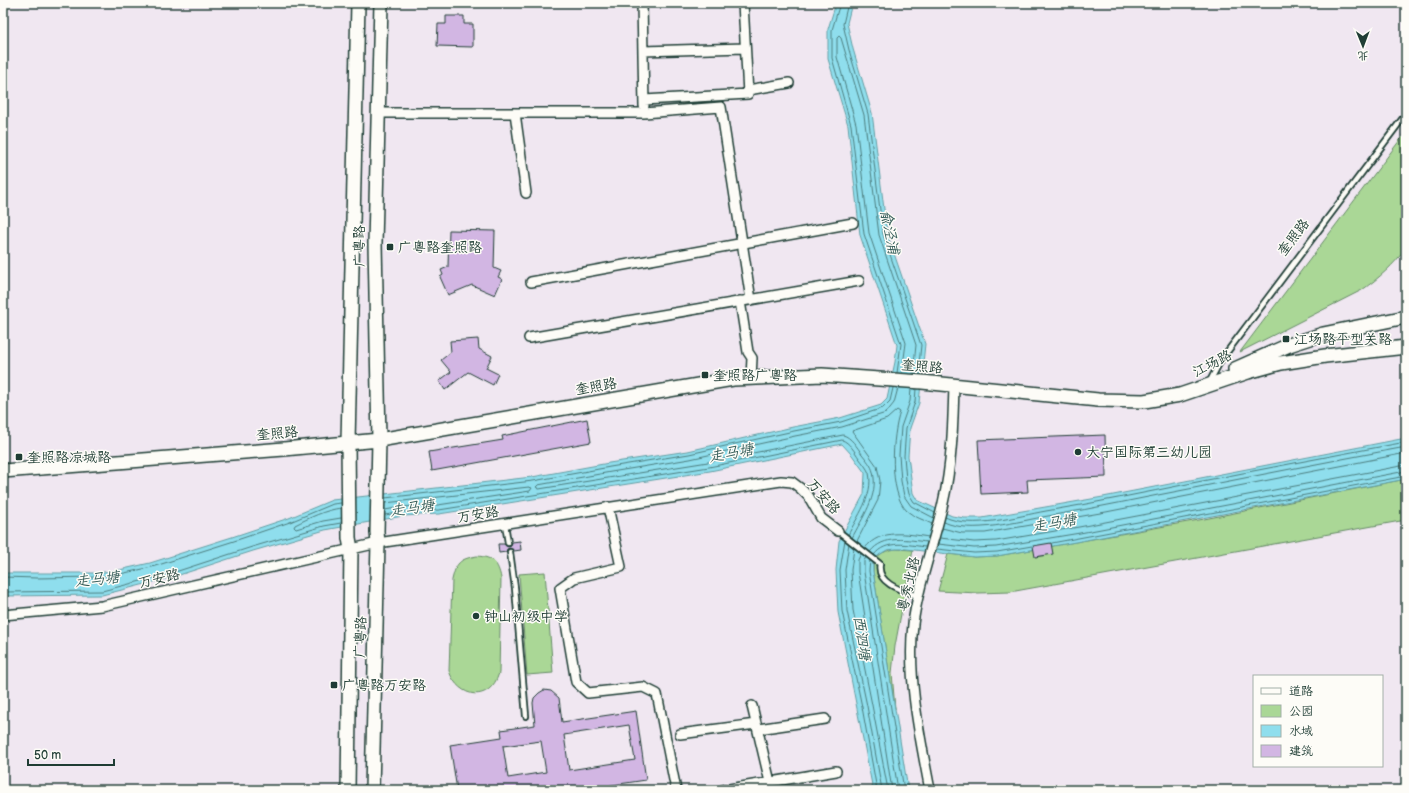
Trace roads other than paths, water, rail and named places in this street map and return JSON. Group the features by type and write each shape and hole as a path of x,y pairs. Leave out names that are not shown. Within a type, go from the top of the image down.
{"main road":[{"name":"广粤路","path":"348,790 350,543 348,442 358,3"},
{"name":"广粤路","path":"372,790 379,440 375,243 381,3"},
{"name":"江场路","path":"1194,390 1253,360 1289,345 1324,334 1406,317"},
{"name":"江场路","path":"1194,390 1281,363 1325,356 1406,347"},
{"name":"奎照路","path":"3,470 284,449 379,440 733,379 822,375 922,382 1098,400 1123,401 1164,399 1194,390"},
{"name":"广粤路","path":"372,767 376,790"},
{"name":"广粤路","path":"343,790 349,768"}],"street":[{"path":"642,3 644,113"},
{"path":"644,100 748,94 743,3"},
{"path":"643,51 745,48"},
{"path":"748,90 789,83"},
{"path":"378,112 644,113 721,107 751,300"},
{"path":"514,113 526,193"},
{"path":"530,282 853,223"},
{"path":"529,338 859,281"},
{"path":"740,301 748,352 752,358 751,378"},
{"name":"粤秀北路","path":"930,790 915,708 912,654 913,624 943,503 953,427 954,385"},
{"name":"万安路","path":"3,615 102,606 350,543 378,538 505,524 782,481 792,482 800,488 809,497 821,518 838,531"},
{"path":"608,507 621,568 574,578 560,588 576,682 588,693 643,687 658,694 676,790"},
{"path":"752,706 770,782"},
{"path":"680,734 825,719"},
{"path":"723,790 836,771"}],"lane":[{"name":"奎照路","path":"1209,382 1221,360 1406,114"},
{"path":"505,524 508,543"},
{"name":"万安路","path":"838,531 880,564 879,568 884,580 891,585 919,597"},
{"path":"510,552 515,588 526,716"}],"water":[{"path":"836,3 852,3 847,23 872,113 887,233 925,344 919,403 910,428 908,456 913,493 917,500 952,516 982,518 1103,497 1406,438 1406,479 997,556 974,557 906,549 887,550 879,555 873,563 873,571 908,790 873,790 838,612 836,570 839,541 864,494 865,473 842,444 710,471 439,514 403,516 325,530 253,551 173,577 102,595 3,596 3,573 96,573 119,570 150,563 232,537 289,518 332,500 532,477 688,451 840,418 881,405 887,399 897,345 860,235 848,125 828,59 828,29"}],"place":[{"name":"广粤路奎照路","path":"390,247"},
{"name":"江场路平型关路","path":"1286,339"},
{"name":"奎照路广粤路","path":"705,375"},
{"name":"大宁国际第三幼儿园","path":"1078,452"},
{"name":"奎照路凉城路","path":"19,457"},
{"name":"钟山初级中学","path":"476,616"},
{"name":"广粤路万安路","path":"334,685"}],"water label":[{"name":"俞泾浦","path":"890,232"},
{"name":"走马塘","path":"731,453"},
{"name":"走马塘","path":"412,508"},
{"name":"走马塘","path":"1054,523"},
{"name":"走马塘","path":"97,579"},
{"name":"西泗塘","path":"862,638"}]}
